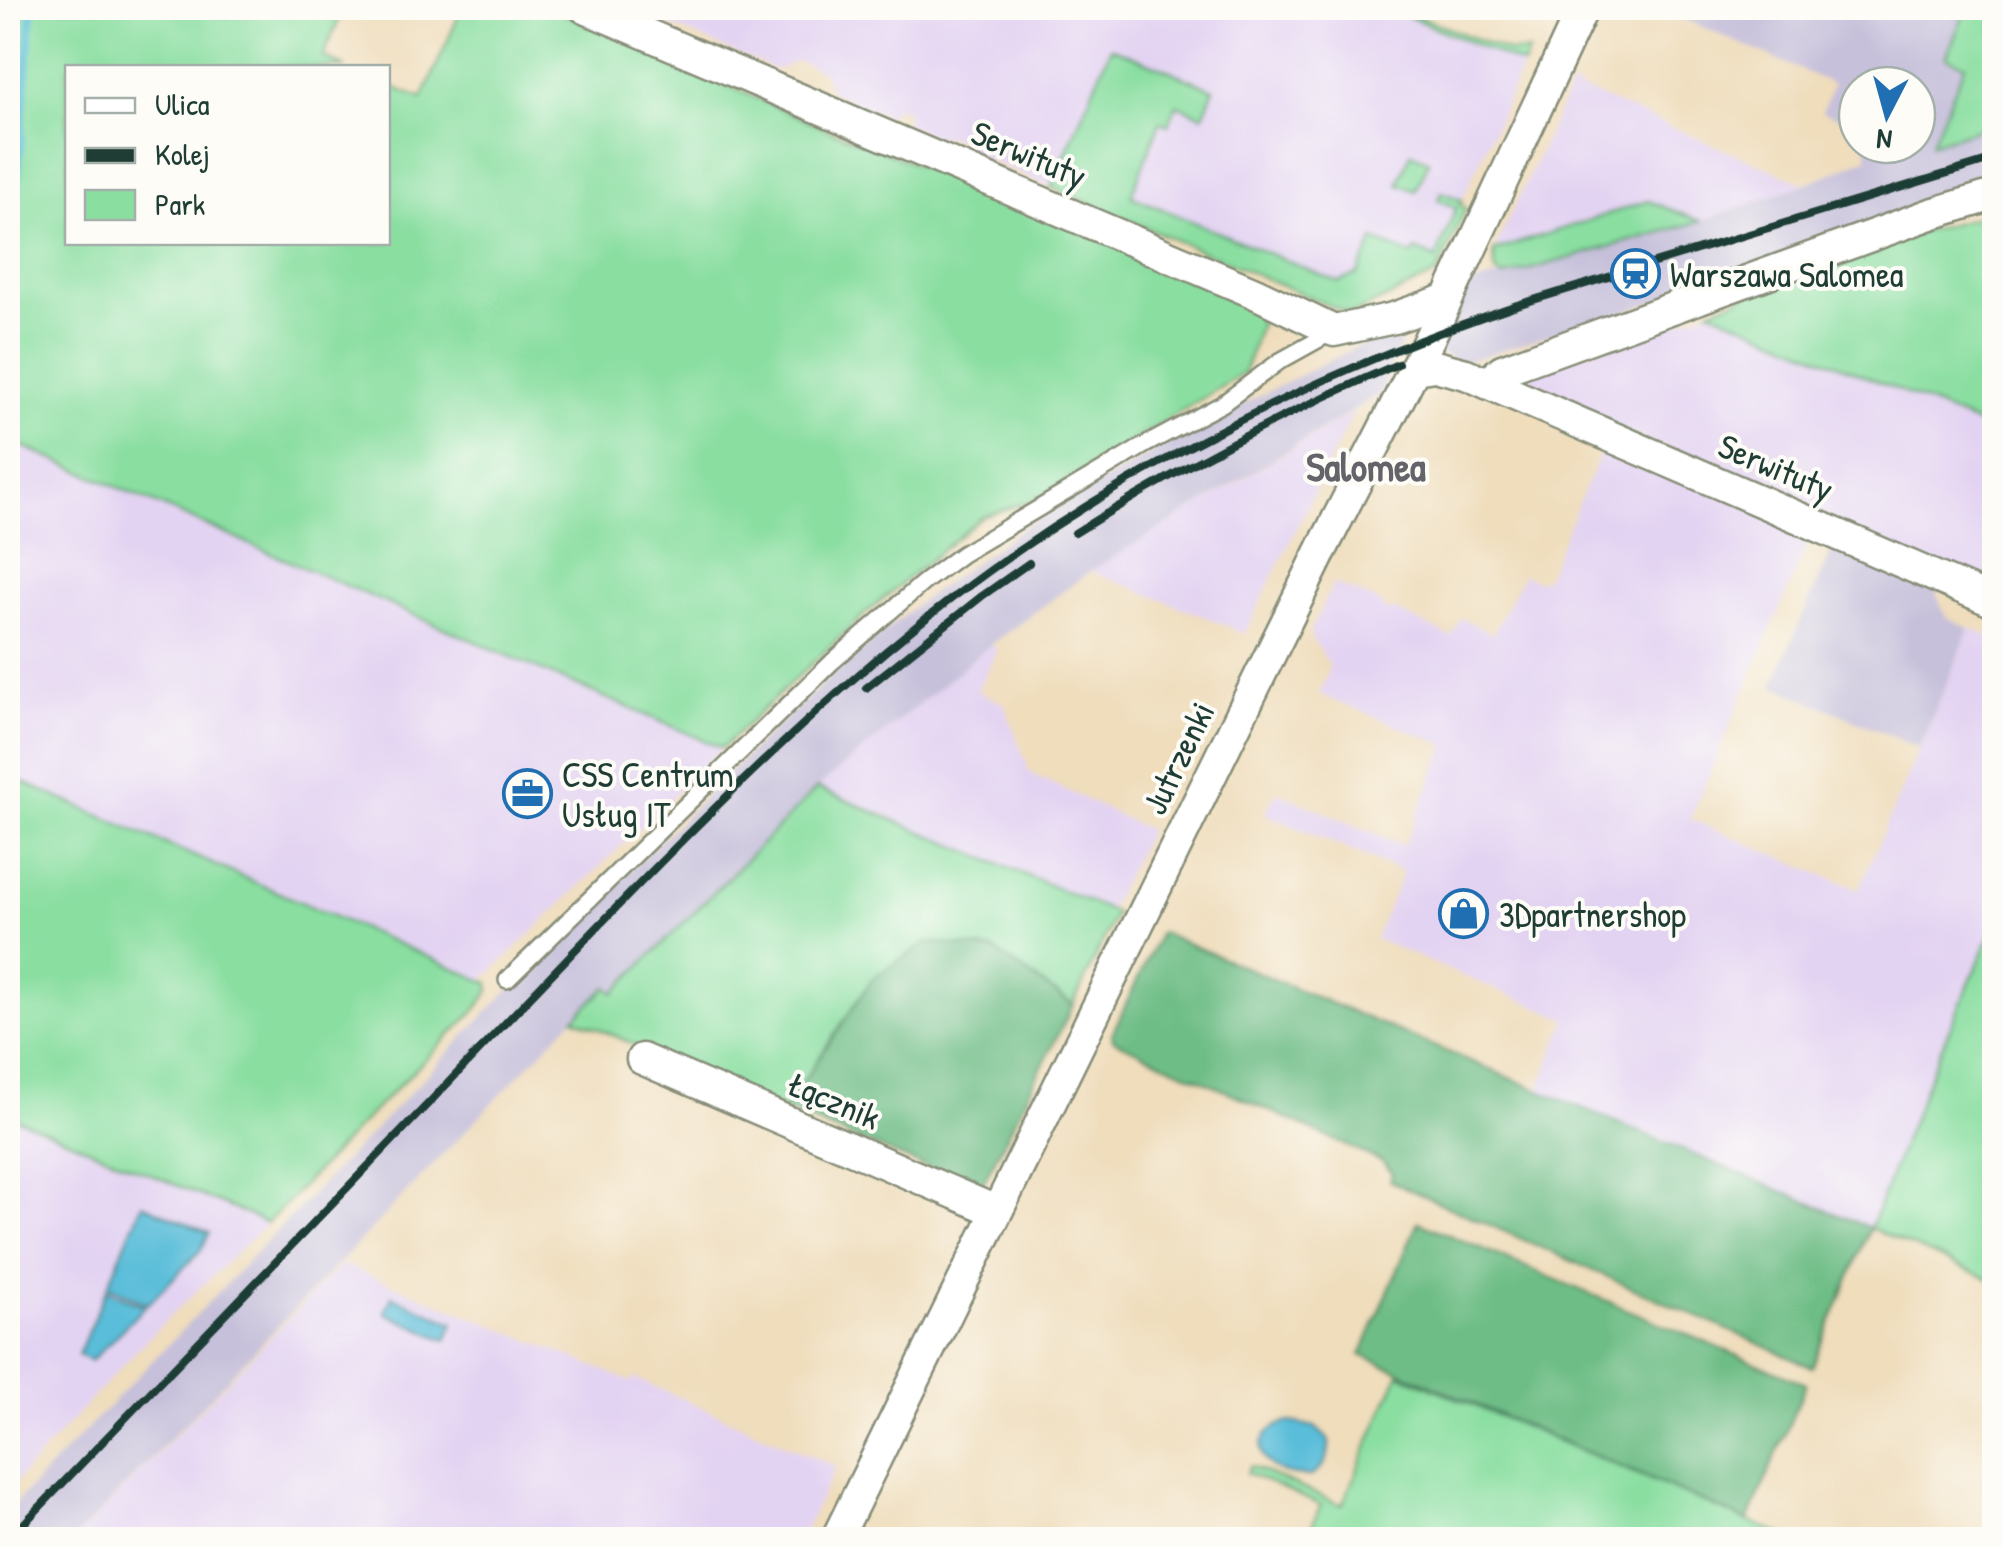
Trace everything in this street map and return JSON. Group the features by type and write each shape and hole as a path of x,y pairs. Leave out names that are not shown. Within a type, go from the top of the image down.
{"street":[{"name":"Serwituty","path":"585,8 1255,292 1334,331"},
{"name":"Jutrzenki","path":"836,1540 1414,369 1583,8"},
{"path":"1487,383 1502,370 1931,214 1994,195"},
{"path":"1334,331 1394,318 1445,300"},
{"name":"Serwituty","path":"1414,369 1435,366 1487,383 1994,602"},
{"name":"Łącznik","path":"642,1059 996,1211"}],"lane":[{"path":"507,980 832,662 923,583 962,554 1222,404 1280,361 1334,331"}],"shaded area":[{"path":"629,8 1388,8 1523,65 1462,200 1460,205 1466,208 1437,274 1351,315 967,151 965,143 947,135 939,139 905,124 907,111 894,106 889,117 831,92 824,73 806,64 796,61 776,70"},
{"path":"1659,8 1994,8 1994,185 1712,284 1461,363 1438,352 1465,286 1701,221 1851,165 1937,165 1937,65 1837,65 1837,118 1822,112 1833,84"},
{"path":"1571,85 1806,184 1701,221 1647,201 1494,251"},
{"path":"1710,310 1994,431 1994,593 1805,512 1805,504 1512,386 1518,376"},
{"path":"1406,328 1381,393 1091,571 990,645 817,788 614,993 607,987 574,1018 74,1539 8,1539 8,1511 496,1003 837,671 921,601 1024,527 1186,433 1349,351"},
{"path":"1354,411 1245,633 1091,571"},
{"path":"8,440 722,748 482,981 8,776"},
{"path":"1604,444 1812,533 1690,819 1859,890 1970,628 1994,638 1994,927 1933,1067 1870,1228 1538,1091 1567,1019 1375,939 1403,872 1265,814 1276,792 1404,846 1446,745 1319,694 1330,666 1312,639 1311,629 1334,583 1384,605 1383,609 1392,609 1451,637 1461,618 1493,634 1523,575 1539,581 1546,578"},
{"path":"1835,542 1932,583 1946,617 1970,628 1919,748 1773,685"},
{"path":"990,645 998,648 977,691 1004,704 1030,773 1149,830 1109,910 817,788"},
{"path":"8,1115 267,1223 148,1338 8,1490"},
{"path":"342,1264 632,1382 635,1378 836,1467 800,1539 74,1540"}],"green space":[{"path":"13,8 204,8 227,17 232,8 344,8 323,57 341,65 65,65 65,245 390,245 390,86 422,99 462,8 551,8 832,131 1126,247 1255,307 1260,324 1244,373 1038,498 982,517 865,614 722,748 8,440 8,21"},
{"path":"1388,8 1398,8 1509,52 1529,52 1523,65"},
{"path":"1967,8 1994,8 1994,124 1937,142 1937,130 1965,65 1946,57"},
{"path":"1111,47 1214,89 1203,116 1177,105 1168,125 1160,122 1131,196 1338,282 1358,274 1374,240 1412,255 1416,250 1436,259 1456,208 1438,200 1441,192 1462,200 1460,205 1466,208 1437,274 1351,315 1051,187"},
{"path":"1411,153 1429,161 1416,191 1398,184"},
{"path":"1648,201 1701,221 1503,277 1495,271 1494,251"},
{"path":"1994,212 1994,431 1710,310 1849,252"},
{"path":"8,776 489,983 490,990 477,1009 267,1223 8,1115"},
{"path":"817,788 1116,913 1073,1005 994,950 873,978 784,1110 574,1018 607,987 614,993"},
{"path":"1994,927 1994,1281 1870,1228 1933,1067"},
{"path":"1160,932 1870,1228 1812,1367 1390,1181 1392,1173 1383,1162 1113,1040 1112,1034"},
{"path":"928,942 994,950 1073,1005 980,1189 784,1110 873,978"},
{"path":"1418,1222 1806,1384 1748,1521 1361,1355"},
{"path":"1399,1374 1791,1539 1306,1539 1321,1505 1246,1473 1250,1466 1342,1505"}],"water":[{"path":"142,1204 209,1233 201,1250 148,1304 108,1286"},
{"path":"106,1290 145,1306 91,1361 78,1355"},
{"path":"392,1296 454,1323 446,1340 385,1313"},
{"path":"1292,1422 1315,1427 1329,1440 1326,1461 1312,1476 1276,1470 1262,1453 1261,1445 1269,1432"}],"waterway":[{"path":"8,286 32,8"}],"railway":[{"path":"8,1540 724,799 886,651 1030,543 1106,494 1266,407 1433,335 1517,305 1994,159"},
{"path":"1075,533 1233,442 1398,364"},
{"path":"866,688 1029,563"}],"place":[{"name":"Warszawa Salomea","path":"1635,274"},
{"name":"CSS Centrum Usług IT","path":"527,794"},
{"name":"3Dpartnershop","path":"1464,914"}],"district":[{"name":"Salomea","path":"1366,466"}]}
